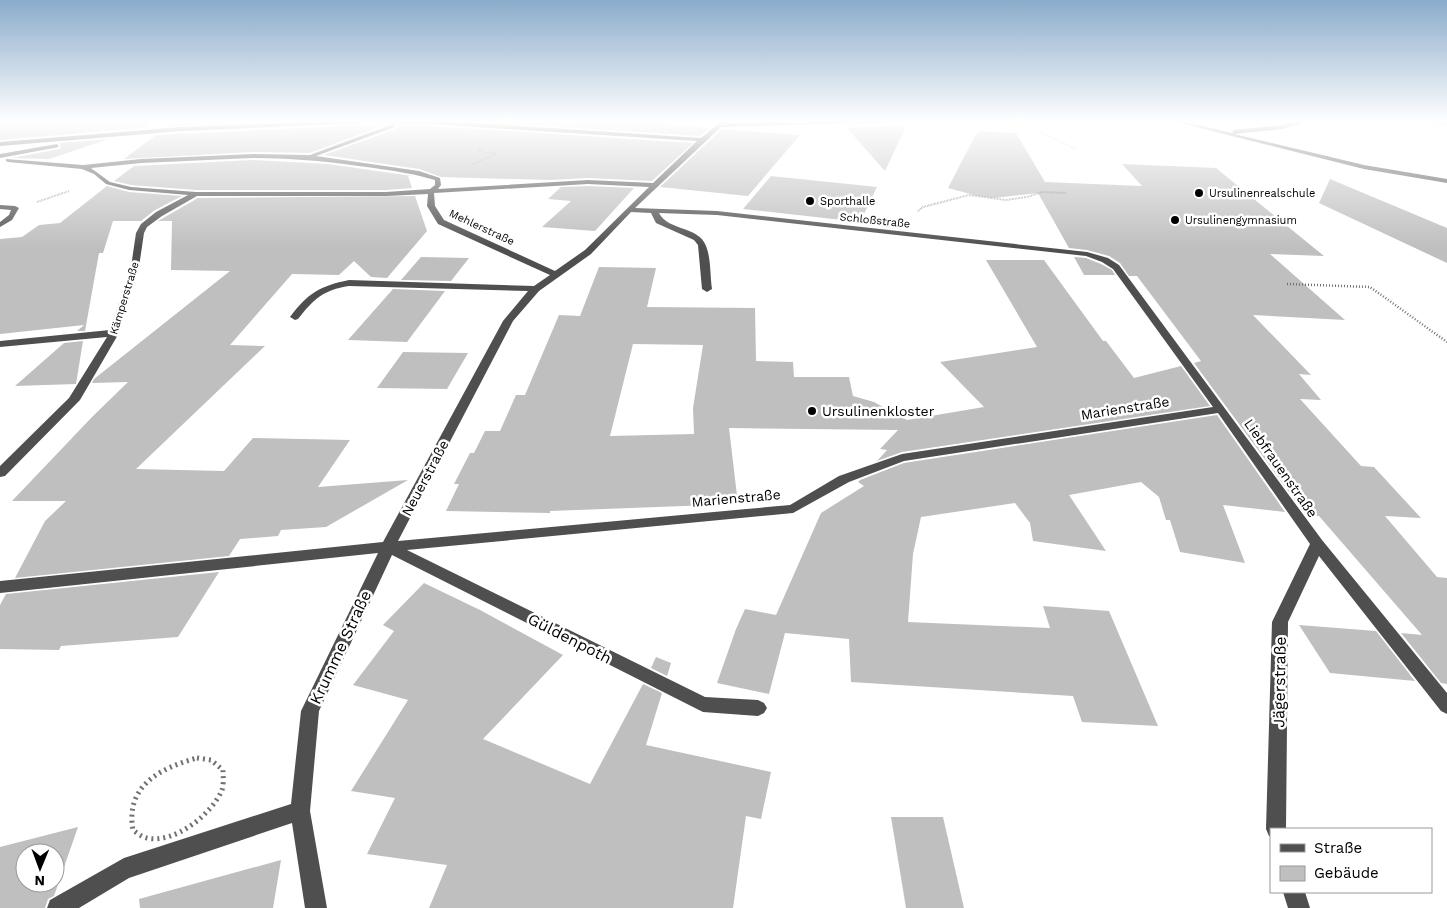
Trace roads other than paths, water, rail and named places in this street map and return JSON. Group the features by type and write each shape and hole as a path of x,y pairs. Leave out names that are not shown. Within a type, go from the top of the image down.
{"street":[{"path":"40,162 83,167 128,162"},
{"path":"345,162 419,173 438,179 438,186 430,192"},
{"name":"Neuerstraße","path":"388,547 508,321 520,304 554,274 588,252 680,162"},
{"path":"1348,162 1446,183"},
{"path":"83,167 96,173 108,183 159,193 343,194 430,192 588,182 656,185"},
{"name":"Mehlerstraße","path":"430,192 431,206 441,222 554,274"},
{"name":"Kämperstraße","path":"0,473 74,400 114,333 135,268 140,233 144,226 159,214 196,194"},
{"path":"0,208 12,207 15,210 12,217 0,225"},
{"name":"Schloßstraße","path":"629,210 717,213 1088,254"},
{"path":"654,211 659,221 697,238 702,245 707,289"},
{"name":"Liebfrauenstraße","path":"1088,254 1105,260 1116,268 1221,409 1317,544 1447,706"},
{"path":"295,317 315,293 331,286 349,283 536,289"},
{"path":"0,344 114,333"},
{"name":"Marienstraße","path":"388,547 793,509 844,479 902,458 1221,409"},
{"name":"Jägerstraße","path":"1276,828 1280,622 1317,544"},
{"path":"0,587 388,547"},
{"name":"Güldenpoth","path":"388,547 703,704 758,708"},
{"name":"Krumme Straße","path":"316,908 300,811 310,711 388,547"},
{"path":"58,908 124,869 300,811"},
{"path":"1294,893 1299,908"}],"place":[{"name":"Ursulinenrealschule","path":"1199,193"},
{"name":"Sporthalle","path":"810,201"},
{"name":"Ursulinengymnasium","path":"1175,220"},
{"name":"Ursulinenkloster","path":"812,411"}]}
